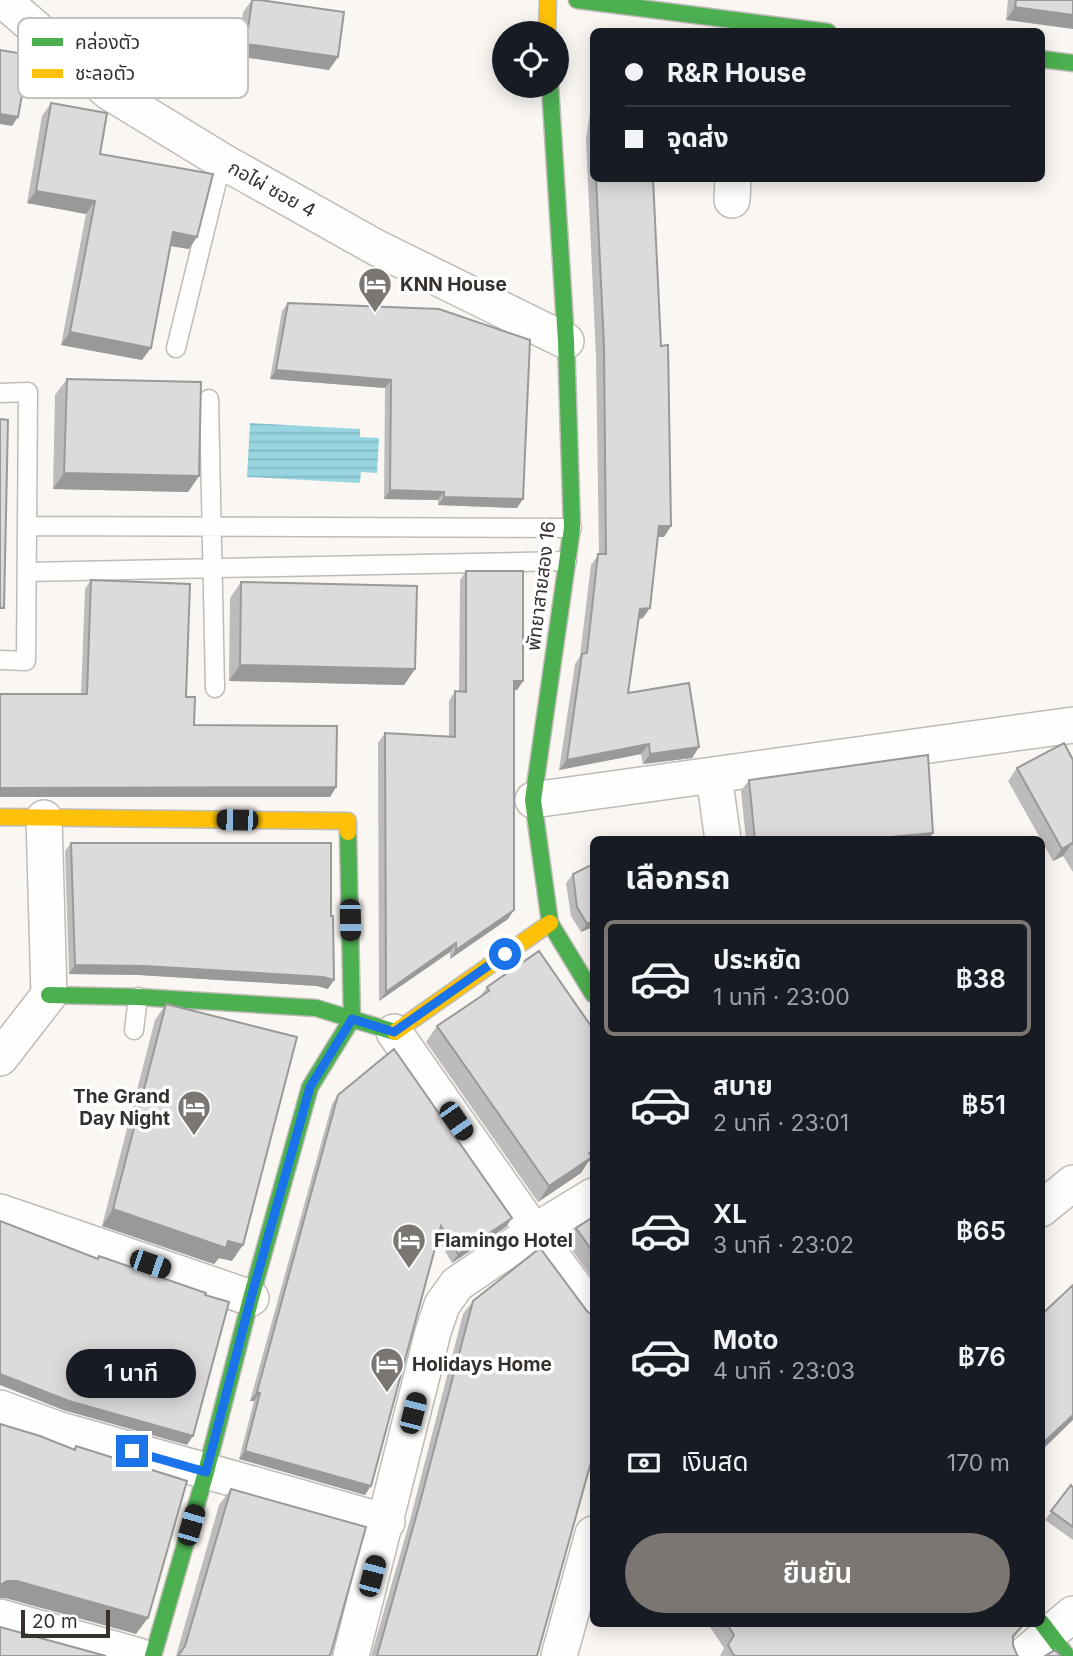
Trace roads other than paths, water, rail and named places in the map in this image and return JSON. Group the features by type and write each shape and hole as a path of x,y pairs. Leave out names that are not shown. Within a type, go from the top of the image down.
{"street":[{"name":"กอไผ่ ซอย 4","path":"3,0 24,18"},
{"path":"547,21 548,0"},
{"path":"577,0 772,28"},
{"path":"1045,60 1073,63"},
{"name":"กอไผ่ ซอย 4","path":"119,98 222,161 377,248 566,341"},
{"name":"พัทยาสายสอง 16","path":"551,98 566,341 572,528 533,800 550,923 590,989"},
{"path":"533,800 1073,725"},
{"path":"714,776 722,836"},
{"path":"0,817 348,821 352,1019 310,1087 206,1472 153,1656"},
{"path":"0,1058 49,995 44,818"},
{"path":"394,1032 550,923"},
{"path":"49,995 138,997 316,1008 394,1032 590,1308"},
{"path":"1045,1206 1073,1184"},
{"path":"351,1656 442,1305 457,1284 590,1198"},
{"path":"0,1212 251,1298"},
{"path":"0,1408 57,1429 387,1522"},
{"path":"559,1656 590,1545"},
{"path":"0,1617 139,1656"},
{"path":"1023,1656 1058,1631"}],"lane":[{"path":"176,348 222,161"},
{"path":"0,393 28,392 26,661 0,660"},
{"path":"209,399 215,688"},
{"path":"27,526 572,528"},
{"path":"27,572 567,561"},
{"path":"134,1030 138,997"}],"water":[{"path":"250,423 360,429 360,437 379,438 377,473 361,472 360,483 247,477"}],"place":[{"name":"KNN House","path":"375,314"},
{"name":"The Grand Day Night","path":"194,1137"},
{"name":"Flamingo Hotel","path":"409,1270"},
{"name":"Holidays Home","path":"387,1394"}]}
